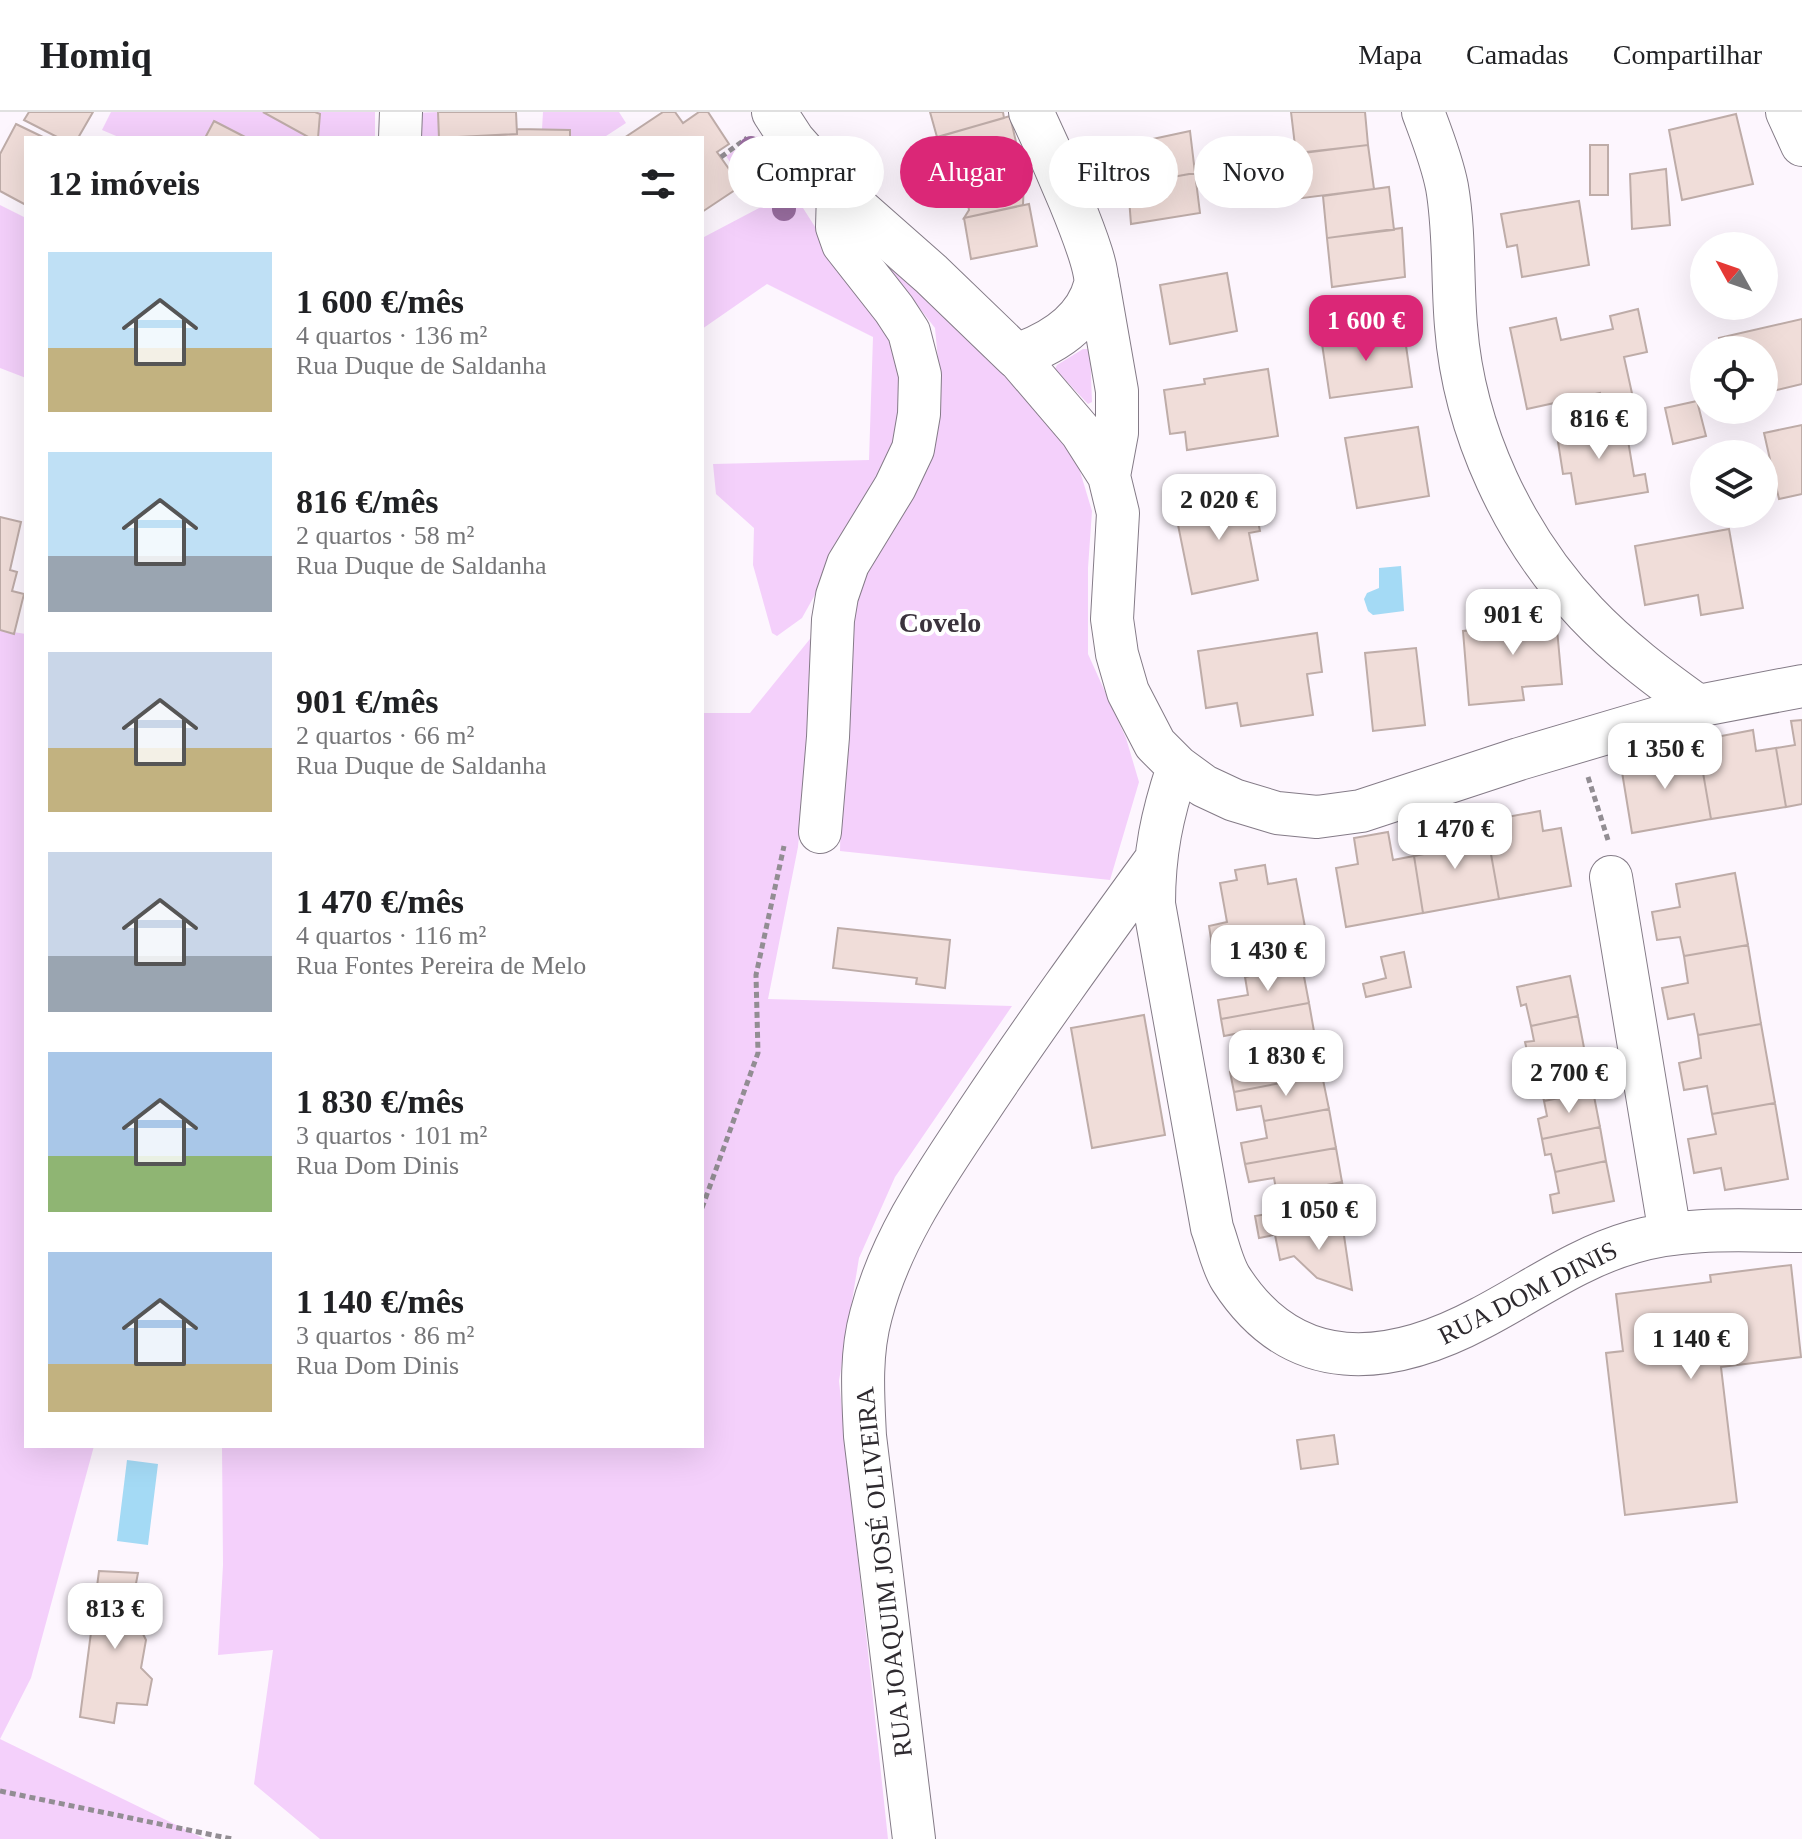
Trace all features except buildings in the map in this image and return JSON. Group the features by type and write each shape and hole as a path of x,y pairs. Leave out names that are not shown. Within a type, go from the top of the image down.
{"street":[{"path":"400,136 401,112"},
{"path":"1031,112 1083,232 1098,282 1117,391 1117,433 1109,476"},
{"path":"1423,112 1447,185 1462,373 1479,434 1499,488 1554,576 1586,614 1619,645 1698,706"},
{"path":"1787,112 1802,145"},
{"path":"764,123 779,136"},
{"path":"802,838 837,596 848,564 864,533 895,487 913,449 919,414 920,375 909,332 843,244 837,227 838,208"},
{"path":"856,208 931,274 1016,356 1081,432 1109,476 1118,513 1112,619 1117,654 1128,692 1155,744 1178,767 1204,786 1234,800 1277,813 1317,817 1361,811 1698,706 1802,686"},
{"path":"1016,356 1039,348 1063,333 1085,312 1098,282"},
{"name":"RUA DOM DINIS","path":"1178,767 1154,862 1154,904 1212,1228 1229,1278 1266,1321 1284,1335 1304,1346 1343,1355 1381,1355 1428,1344 1479,1319 1556,1274 1633,1241 1670,1234 1802,1231"},
{"name":"RUA JOAQUIM JOSÉ OLIVEIRA","path":"914,1839 865,1436 862,1376 870,1317 890,1259 919,1202 1022,1044 1154,862"},
{"path":"1611,877 1670,1234"}],"path":[{"path":"721,157 764,123"},
{"path":"1579,741 1587,777 1610,846 1611,877"},
{"path":"704,1202 758,1053 756,975 802,838"},
{"path":"0,1791 232,1839"}],"shaded area":[{"path":"111,112 375,112 375,136 116,136 102,130"},
{"path":"438,112 440,136 416,136 415,113"},
{"path":"543,112 619,112 626,123 606,136 570,136 570,130 542,129"},
{"path":"0,205 24,217 24,377 0,368"},
{"path":"759,208 803,208 840,266 879,312 905,374 890,460 802,618 777,636 772,633 753,565 754,528 716,494 713,464 869,460 873,337 767,284 704,328 704,237"},
{"path":"877,254 1014,379 1076,458 1092,511 1088,568 1088,654 1126,738 1139,782 1110,880 840,851 844,640 854,585 940,381 935,328"},
{"path":"1083,349 1090,349 1092,402 1088,404 1055,369"},
{"path":"818,629 798,847 768,999 1012,1006 895,1177 859,1258 839,1381 888,1839 320,1839 254,1784 273,1650 218,1655 223,1565 222,1448 704,1448 704,713 750,713"},
{"path":"0,630 24,634 24,1448 93,1448 31,1678 0,1739"},
{"path":"0,1739 205,1839 0,1839"}],"water":[{"path":"1401,566 1404,611 1373,615 1364,599 1367,593 1379,588 1379,568"},
{"path":"127,1460 158,1464 148,1545 117,1541"}],"district":[{"name":"Covelo","path":"940,622"}]}
